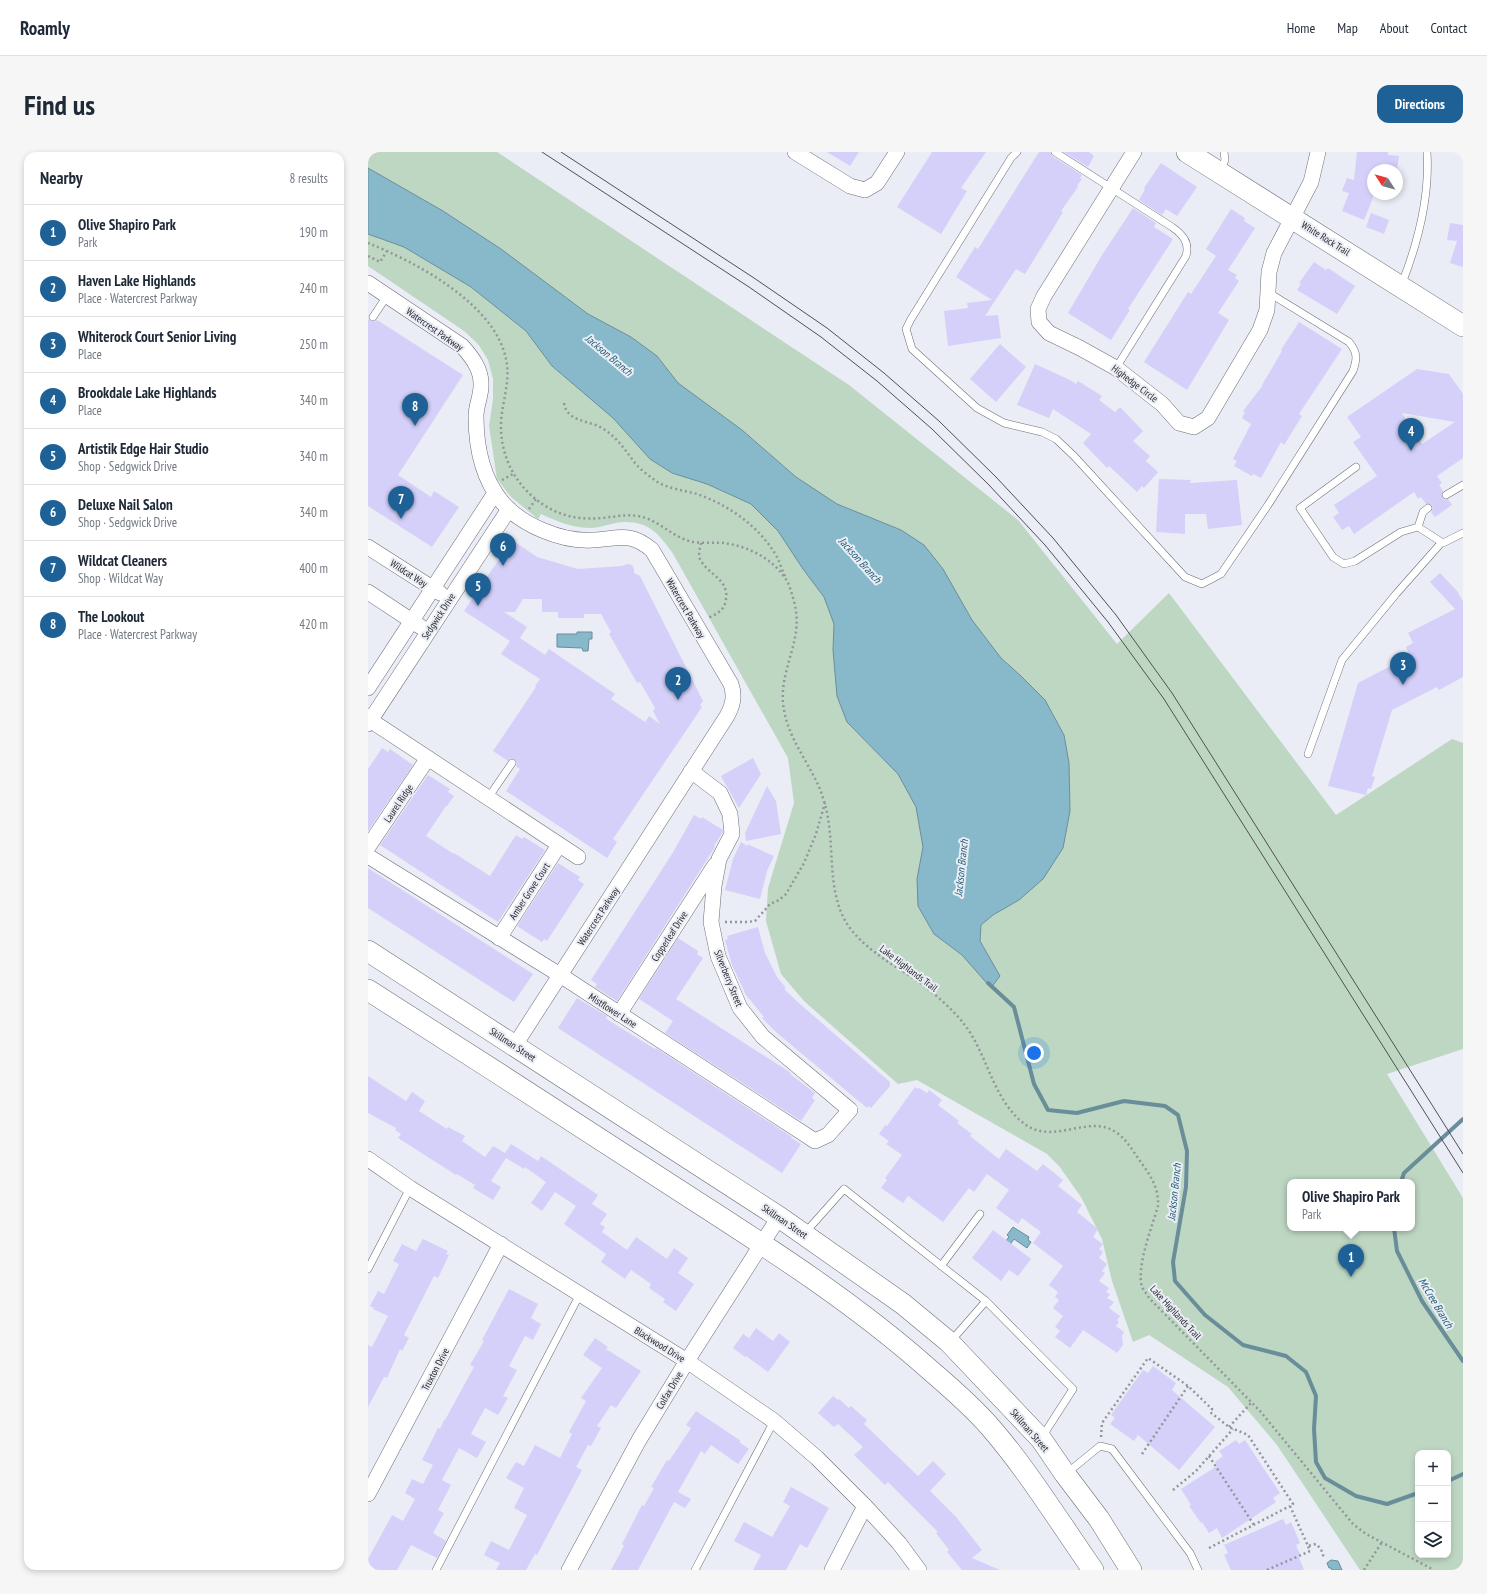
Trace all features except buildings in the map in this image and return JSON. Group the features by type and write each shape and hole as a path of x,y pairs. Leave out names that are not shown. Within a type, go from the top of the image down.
{"main road":[{"name":"White Rock Trail","path":"1187,152 1222,162 1292,217 1463,326"},
{"name":"Skillman Street","path":"368,950 779,1217 903,1304 949,1342 1041,1439 1099,1519 1131,1570"},
{"path":"368,990 498,1072 762,1244 829,1290 902,1345 947,1384 991,1428 1039,1492 1093,1570"},
{"path":"498,1072 515,1045"},
{"path":"1039,1492 1065,1474"}],"street":[{"path":"795,152 850,186 865,190 877,183 897,152"},
{"name":"Highedge Circle","path":"1134,152 1044,296 1038,309 1039,322 1049,333 1116,368 1162,404 1179,423 1194,426 1208,418 1260,330 1267,310 1269,272 1274,253 1311,182 1318,152"},
{"name":"Watercrest Parkway","path":"368,283 462,346 472,357 479,370 481,385 476,414 476,437 479,454 484,470 498,487 509,509 530,524 555,535 591,540 630,537 642,541 652,550 731,684 733,700 731,709 515,1045"},
{"name":"Sedgwick Drive","path":"368,688 498,487"},
{"name":"Sedgwick Drive","path":"369,720 509,509"},
{"name":"Wildcat Way","path":"368,547 433,588 449,600"},
{"path":"368,592 428,632"},
{"path":"369,720 578,857"},
{"name":"Laurel Ridge","path":"368,847 428,758"},
{"name":"Silverberry Street","path":"691,771 720,793 730,814 732,834 719,859 714,886 712,922 718,956 740,1008 763,1037 850,1110"},
{"name":"Amber Grove Court","path":"499,938 559,845"},
{"name":"Mistflower Lane","path":"368,856 560,975 815,1141 828,1135 850,1110"},
{"name":"Copperleaf Drive","path":"619,1014 719,859"},
{"name":"Blackwood Drive","path":"368,1160 410,1188 687,1361 774,1421 817,1458 865,1506 899,1543 919,1570"},
{"name":"Colfax Drive","path":"569,1570 635,1446 687,1361 779,1217"},
{"name":"Truxton Drive","path":"368,1494 501,1244"},
{"path":"832,1570 865,1506"}],"lane":[{"path":"1017,152 1011,158 911,319 906,329 912,349 977,408 1004,423 1042,432 1056,439 1074,456 1186,577 1202,584 1221,574 1272,498 1353,371 1357,359 1355,350 1349,342 1268,292"},
{"path":"1055,152 1180,233 1185,238 1188,251 1186,256 1116,368"},
{"path":"1401,286 1412,258 1423,216 1428,172 1427,152"},
{"path":"373,317 387,296"},
{"path":"1356,466 1300,508 1333,557 1344,564 1355,561 1401,532 1418,527 1442,542"},
{"path":"1446,495 1463,485"},
{"path":"1418,527 1423,512 1428,508"},
{"path":"1308,754 1342,660 1442,542 1463,533"},
{"path":"488,798 512,763"},
{"path":"368,1269 410,1188"},
{"path":"804,1234 844,1189 986,1301 1073,1389 1041,1439"},
{"path":"941,1266 980,1214"},
{"path":"436,1570 580,1294"},
{"path":"949,1342 986,1301"},
{"path":"695,1570 774,1421"},
{"path":"1065,1474 1100,1446 1112,1449 1190,1553 1198,1570"}],"path":[{"name":"Lake Highlands Trail","path":"368,243 387,250 440,280 479,312 492,327 506,356 508,373 501,423 508,462 513,474 521,485 536,499 566,516 582,519 631,515 641,516 661,525 687,540 701,543 725,544 742,547 773,564 786,579 794,600 798,622 793,650 784,679 783,698 785,717 791,736 816,779 825,802 831,830 834,884 840,909 847,924 872,950 920,983 960,1019 969,1030 1004,1100 1010,1110 1023,1124 1036,1131 1053,1133 1090,1126 1101,1126 1116,1131 1127,1142 1157,1188 1158,1206 1140,1275 1142,1288 1149,1298 1251,1403 1288,1444 1353,1524 1366,1534 1434,1570"},
{"path":"368,256 380,262 387,250"},
{"path":"564,403 568,415 602,428 625,448 635,464 657,482 709,499 744,519 764,538 777,557 786,579"},
{"path":"498,487 513,474"},
{"path":"528,511 536,499"},
{"path":"696,625 719,612 725,604 726,597 723,584 700,559 699,553 701,543"},
{"path":"712,922 755,921 770,904 779,900 786,894 804,863 816,834 825,802"},
{"path":"1100,1446 1102,1423 1148,1358 1188,1386 1212,1409 1210,1412 1229,1428 1248,1435 1293,1504 1209,1548"},
{"path":"1142,1454 1188,1386"},
{"path":"1229,1428 1251,1403"},
{"path":"1173,1490 1196,1471 1233,1429"},
{"path":"1209,1456 1254,1525"},
{"path":"1267,1570 1310,1551 1290,1506"},
{"path":"1364,1570 1382,1542"},
{"path":"1308,1546 1316,1544 1319,1546 1324,1558"}],"green space":[{"path":"368,152 497,152 849,385 1018,520 1117,644 1169,593 1336,815 1452,739 1463,743 1463,1049 1387,1074 1463,1198 1463,1570 1360,1570 1277,1445 1228,1387 1149,1335 1133,1342 1112,1281 1102,1239 1081,1197 1059,1166 1047,1154 917,1080 898,1084 804,1001 781,974 766,921 768,888 794,803 788,758 672,552 653,530 641,524 625,522 585,528 572,526 541,514 538,519 511,497 497,479 489,426 493,399 493,379 488,360 478,344 464,331 368,266 368,234 404,247 471,287 526,331 552,366 613,418 650,459 672,473 707,484 751,504 778,531 803,569 824,597 834,624 833,650 837,696 847,722 898,774 916,807 923,847 917,879 934,934 962,955 991,988 1000,976 980,941 981,925 993,915 1019,900 1063,848 1070,811 1069,763 1064,735 1045,700 1001,658 972,620 943,569 924,545 901,530 837,504 796,477 742,430 678,383 657,356 631,337 588,314 501,249 443,211 368,168"}],"water":[{"path":"368,168 443,211 501,249 588,314 631,337 657,356 678,383 742,430 796,477 837,504 901,530 924,545 943,569 972,620 1001,658 1045,700 1064,735 1069,763 1070,811 1063,848 1043,879 1019,900 993,915 981,925 980,941 1000,976 991,988 962,955 934,934 918,906 917,879 923,847 916,807 898,774 847,722 837,696 833,650 834,624 824,597 803,569 778,531 751,504 707,484 672,473 650,459 613,418 552,366 526,331 471,287 404,247 368,234"},
{"path":"577,632 592,632 592,639 589,639 588,651 583,651 582,648 557,647 557,634 577,634"},
{"path":"1013,1227 1029,1237 1028,1240 1031,1242 1027,1248 1014,1239 1009,1246 1004,1243 1009,1237 1007,1235"},
{"path":"1331,1560 1338,1561 1342,1570 1332,1570 1329,1568 1327,1563"}],"waterway":[{"name":"Jackson Branch","path":"988,983 1014,1007 1034,1084 1048,1110 1077,1113 1124,1101 1165,1106 1178,1115 1187,1151 1186,1187 1173,1262 1175,1281 1205,1315 1243,1345 1286,1356 1306,1372 1316,1396 1314,1429 1316,1462 1325,1478 1356,1496 1387,1504 1415,1494"},
{"name":"McCree Branch","path":"1402,1179 1404,1173 1463,1119"},
{"name":"McCree Branch","path":"1394,1231 1397,1251 1422,1301 1463,1361"},
{"name":"Jackson Branch","path":"1451,1480 1463,1474"}],"tram line":[{"path":"542,152 749,287 821,337 877,381 932,429 989,485 1045,545 1108,622 1164,699 1463,1173"},
{"path":"561,152 754,278 827,328 884,373 939,421 996,477 1053,538 1116,615 1172,693 1463,1154"}],"place":[{"name":"The Lookout","path":"415,426"},
{"name":"Brookdale Lake Highlands","path":"1411,451"},
{"name":"Wildcat Cleaners","path":"401,519"},
{"name":"Deluxe Nail Salon","path":"503,566"},
{"name":"Artistik Edge Hair Studio","path":"478,606"},
{"name":"Whiterock Court Senior Living","path":"1403,685"},
{"name":"Haven Lake Highlands","path":"678,700"},
{"name":"Olive Shapiro Park","path":"1351,1277"}]}
